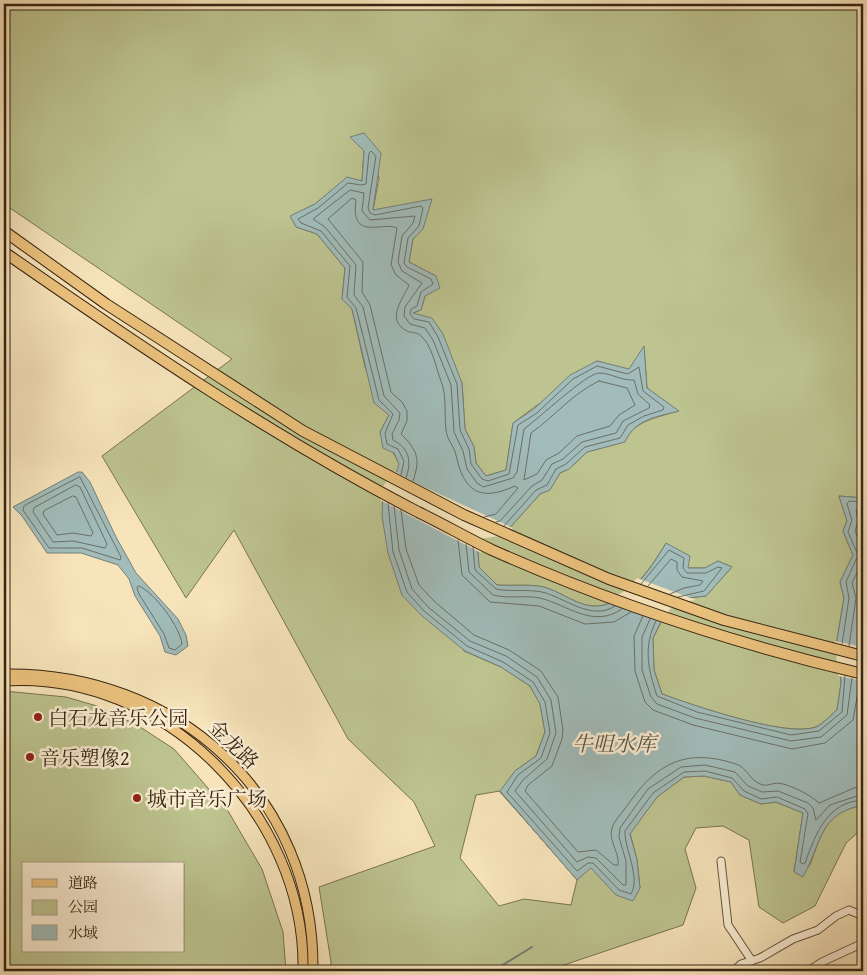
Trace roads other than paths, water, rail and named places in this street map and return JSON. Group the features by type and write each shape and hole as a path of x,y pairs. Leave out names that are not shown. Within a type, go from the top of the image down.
{"highway":[{"path":"4,231 106,304 303,431 464,514 609,579 724,620 863,656"},
{"path":"4,252 178,370 286,440 351,477 491,549 582,587 721,637 807,661 863,674"}],"main road":[{"name":"金龙路","path":"4,674 58,677 116,691 168,713 218,749 260,796 287,845 301,884 309,915 313,971"},
{"name":"金龙路","path":"4,681 62,685 122,701 161,720 211,759 245,797 272,842 282,863 290,884 299,923 303,971"}],"street":[{"path":"721,861 728,925 752,961"},
{"path":"734,971 742,964 752,961 793,939 818,930 836,916 849,910 863,916"},
{"path":"808,971 822,962 863,943"}],"water":[{"name":"牛咀水库","path":"364,133 381,153 373,210 432,199 423,229 413,239 409,262 436,276 440,288 425,296 421,310 413,313 432,318 443,334 462,383 465,429 474,447 476,463 486,476 506,470 513,423 534,409 570,375 597,361 629,369 644,346 647,388 679,411 654,417 640,424 629,434 625,442 587,452 569,469 560,473 550,490 540,494 506,532 477,538 479,567 497,585 544,587 580,603 599,606 611,603 634,587 653,564 666,543 690,556 688,568 705,568 718,561 732,567 706,596 687,598 668,607 653,638 654,670 662,694 740,719 763,724 784,728 802,729 816,727 837,710 841,683 837,640 844,598 840,582 853,555 843,531 847,521 839,496 863,498 863,805 848,809 837,815 829,823 818,842 803,877 794,872 803,813 776,802 761,804 740,795 731,782 704,776 684,777 657,797 630,834 637,860 640,888 633,901 616,895 591,868 577,880 500,791 515,771 536,756 545,732 540,704 530,686 501,667 465,651 421,615 402,595 388,553 382,516 383,490 396,474 399,464 394,453 383,448 380,432 389,415 374,403 352,309 342,299 345,268 317,234 296,227 290,216 315,204 347,177 362,181 364,151 350,137"},
{"path":"78,472 82,472 90,482 116,537 136,573 178,619 186,635 188,646 176,655 165,652 160,636 135,596 129,579 118,565 81,553 47,553 22,516 13,507"}],"waterway":[{"path":"493,971 532,947"}],"place":[{"name":"白石龙音乐公园","path":"38,717"},
{"name":"音乐塑像2","path":"30,757"},
{"name":"城市音乐广场","path":"137,798"}]}
